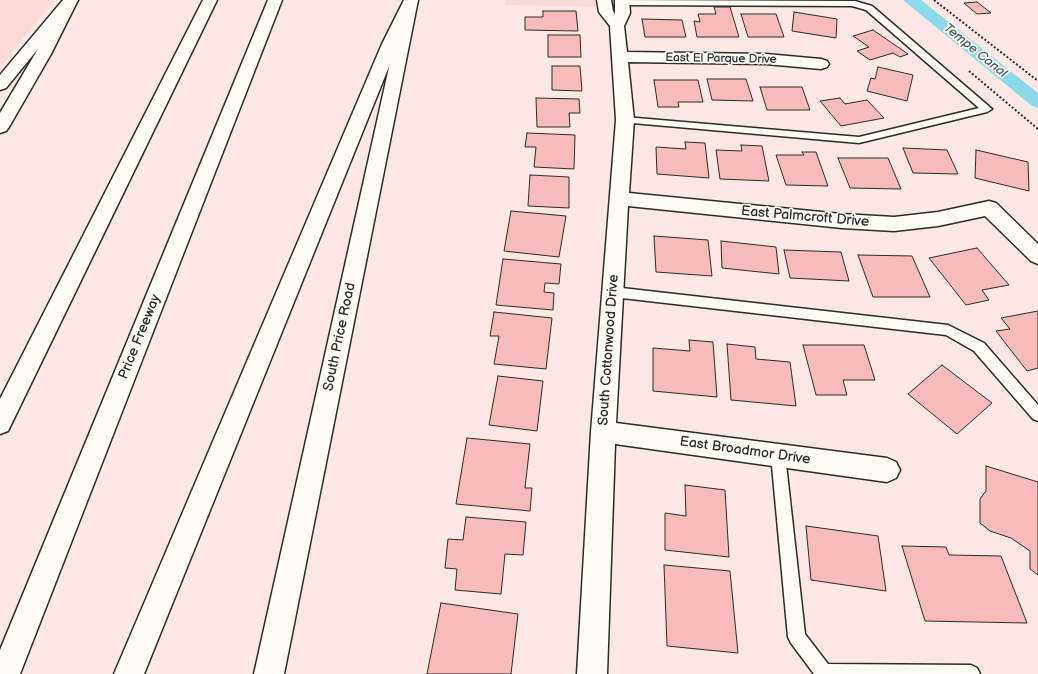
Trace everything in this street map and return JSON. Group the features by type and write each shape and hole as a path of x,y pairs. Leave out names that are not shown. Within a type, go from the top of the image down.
{"main road":[{"path":"0,85 71,0"},
{"path":"0,127 43,54 71,0"},
{"path":"0,423 210,0"},
{"name":"Price Freeway","path":"5,674 275,0"},
{"path":"129,674 390,44 411,0"},
{"name":"South Price Road","path":"269,674 411,0"},
{"name":"South Cottonwood Drive","path":"604,0 606,12 617,26"},
{"name":"South Cottonwood Drive","path":"592,674 603,432 625,120 617,26 623,13 622,1"},
{"name":"East El Parque Drive","path":"620,57 766,59 821,64"},
{"name":"East Palmcroft Drive","path":"620,198 834,221 894,224 938,219 989,208 1038,256"},
{"name":"East Broadmor Drive","path":"603,432 887,470"}],"lane":[{"path":"622,1 852,4 869,8 987,109 858,140 625,120"},
{"path":"613,292 948,330 979,347 1038,415"},
{"path":"778,455 797,637 824,673 971,674"}],"path":[{"path":"934,0 1038,81"}],"shaded area":[{"path":"0,0 54,0 0,67"},
{"path":"506,0 595,0 596,7 506,5"}],"building":[{"path":"977,2 991,13 977,14 964,3"},
{"path":"714,7 730,7 739,37 697,37 694,21 700,22 698,14 716,14"},
{"path":"543,11 576,11 578,31 525,30 525,17 543,17"},
{"path":"794,12 837,19 836,38 792,31"},
{"path":"741,14 776,14 784,37 748,37"},
{"path":"642,19 682,20 686,37 645,37"},
{"path":"873,30 908,54 900,57 893,53 870,60 857,51 869,47 853,36"},
{"path":"548,35 580,35 581,57 548,57"},
{"path":"552,66 580,66 582,91 552,90"},
{"path":"878,67 913,75 907,101 867,91 871,78 875,79"},
{"path":"707,79 746,79 753,101 712,100"},
{"path":"654,80 698,80 703,102 678,102 679,107 658,107"},
{"path":"760,87 802,87 810,110 767,110"},
{"path":"536,98 579,99 580,113 569,113 570,127 537,127"},
{"path":"840,98 845,104 867,100 884,118 841,126 820,101"},
{"path":"527,133 575,135 574,169 534,167 536,147 525,147"},
{"path":"685,142 705,143 709,178 657,174 656,147 686,149"},
{"path":"741,145 762,146 769,181 720,179 716,150 742,151"},
{"path":"903,148 947,150 958,174 913,173"},
{"path":"976,150 1028,162 1029,191 975,178"},
{"path":"802,152 816,152 828,186 786,185 776,155 804,155"},
{"path":"838,158 888,158 901,189 850,188"},
{"path":"530,175 569,177 569,208 528,206"},
{"path":"511,211 566,216 559,257 504,251"},
{"path":"654,236 708,240 712,276 656,272"},
{"path":"721,241 776,247 779,274 722,268"},
{"path":"977,248 1009,285 982,290 989,300 966,305 929,258"},
{"path":"784,250 841,252 849,281 790,278"},
{"path":"858,255 912,256 930,297 873,297"},
{"path":"503,259 561,264 559,284 545,283 544,292 554,293 553,310 496,305"},
{"path":"1038,311 1038,368 1027,371 996,331 1010,329 1001,318"},
{"path":"494,312 552,318 546,369 494,364 499,336 490,336"},
{"path":"689,340 713,342 717,397 653,391 653,348 690,351"},
{"path":"727,344 755,347 756,359 790,362 796,406 731,400"},
{"path":"803,345 864,345 875,380 843,380 847,395 816,395"},
{"path":"942,365 992,403 957,434 908,394"},
{"path":"498,376 543,381 537,431 489,425"},
{"path":"467,438 530,444 525,488 532,488 530,511 456,504"},
{"path":"986,466 1038,482 1038,575 1030,569 1030,551 1011,538 990,531 980,523 980,499 986,491"},
{"path":"685,485 725,490 729,557 665,550 665,513 686,516"},
{"path":"466,517 526,522 523,555 505,554 501,594 455,590 457,569 445,568 448,539 463,540"},
{"path":"806,526 878,536 886,591 811,580"},
{"path":"902,546 946,547 949,555 1001,556 1027,623 925,621"},
{"path":"664,565 730,571 738,653 667,646"},
{"path":"441,603 518,614 511,674 427,674"}],"waterway":[{"name":"Tempe Canal","path":"911,0 1038,102"}]}
